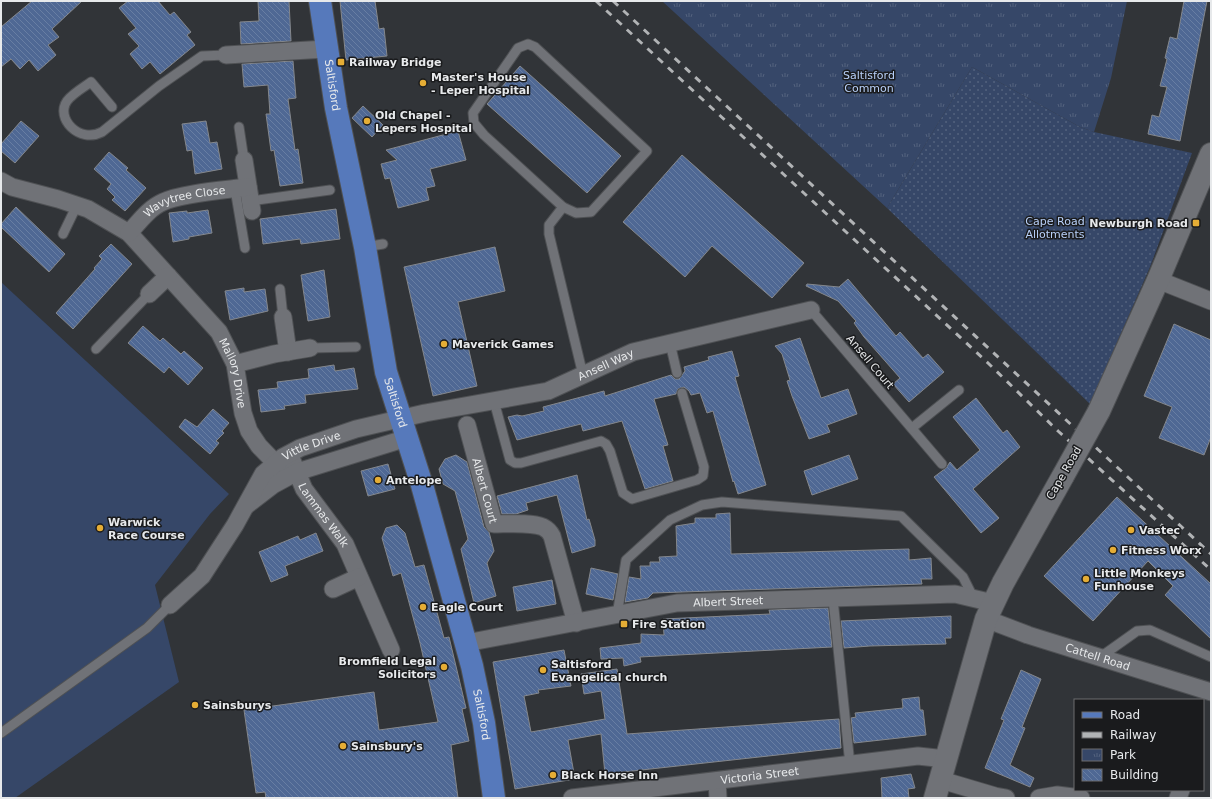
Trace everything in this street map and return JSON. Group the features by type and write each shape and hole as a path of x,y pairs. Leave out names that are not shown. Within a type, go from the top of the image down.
{"main road":[{"name":"Saltisford","path":"320,1 336,108 374,246 386,372 422,485 466,643 484,723 494,798"}],"street":[{"path":"226,55 326,49"},
{"name":"Cape Road","path":"938,789 990,611 1024,544 1099,410 1158,280 1211,154"},
{"path":"244,160 246,197"},
{"name":"Mallory Drive","path":"1,181 12,186 88,209 128,232 219,332 235,364 243,413 249,431 258,446 282,458 293,474"},
{"name":"Wavytree Close","path":"128,232 152,209 163,202 176,198 246,197"},
{"path":"149,294 168,276"},
{"path":"1158,280 1211,301"},
{"name":"Ansell Way","path":"404,428 437,411 548,391 633,352 811,310"},
{"path":"283,318 288,352"},
{"path":"235,364 310,348"},
{"name":"Albert Court","path":"467,425 494,524 536,526 543,527 549,531 552,536 576,623"},
{"name":"Vittle Drive","path":"170,605 202,576 246,506 257,482 282,458 356,429 404,428"},
{"name":"Vittle Drive","path":"246,506 293,474 404,428"},
{"name":"Lammas Walk","path":"293,474 345,544 391,650"},
{"path":"333,589 359,577"},
{"name":"Albert Street","path":"466,643 678,603 955,594 973,597 990,611"},
{"name":"Cattell Road","path":"990,611 1028,636 1211,692"},
{"name":"Victoria Street","path":"572,798 918,756 946,759"},
{"path":"717,781 718,798"},
{"path":"938,789 1006,798"},
{"path":"1039,798 1057,795 1081,798"}],"lane":[{"path":"528,44 535,47 647,151 591,212 576,213 563,207 484,135 474,123 473,113 518,48 528,44"},
{"path":"112,107 91,82 67,101 65,106 65,114 73,129 83,135 95,135 202,56 226,55"},
{"path":"239,127 244,160"},
{"path":"245,248 246,197 330,190"},
{"path":"63,234 77,205"},
{"path":"563,207 549,225 549,234 582,375"},
{"path":"280,289 283,318"},
{"path":"96,349 149,294"},
{"name":"Ansell Court","path":"811,310 942,464"},
{"path":"670,343 677,373"},
{"path":"310,348 356,347"},
{"path":"912,428 959,390"},
{"path":"494,401 510,460 515,463 521,463 601,441 606,444 610,451 623,493 632,499 697,480 703,476 704,467 682,393"},
{"path":"617,615 626,560 670,520 702,505 722,502 901,516 963,577 973,597"},
{"path":"833,599 850,765"},
{"path":"1,733 147,628 170,605"},
{"path":"1099,658 1137,632 1143,630 1150,630 1211,657"}],"green space":[{"name":"Saltisford Common","path":"662,1 1127,1 1111,78 1094,132 1080,127 972,67 887,208"},
{"name":"Cape Road Allotments","path":"972,67 1080,127 1094,132 1192,153 1150,267 1090,404 887,208"},
{"name":"Warwick Race Course","path":"1,282 229,494 210,514 155,585 179,682 15,798 1,798"}],"building":[{"path":"32,1 82,1 52,29 59,37 48,45 56,55 38,71 29,60 20,69 11,59 1,67 1,27"},
{"path":"128,1 158,1 170,15 174,12 191,32 187,35 195,45 160,74 150,62 142,69 130,54 139,46 128,34 136,28 119,8"},
{"path":"258,1 289,1 291,41 241,44 240,22 259,21"},
{"path":"340,1 375,1 379,29 384,28 387,56 346,60"},
{"path":"1184,1 1207,1 1180,141 1148,134 1152,115 1159,117 1167,87 1160,86 1167,59 1165,58 1170,37 1177,39"},
{"path":"293,61 296,98 288,99 295,150 298,149 303,183 280,186 274,150 271,151 266,114 270,114 268,85 244,87 242,64"},
{"path":"520,66 621,156 587,193 487,104"},
{"name":"Old Chapel - Lepers Hospital","path":"363,106 383,125 372,137 352,118"},
{"path":"21,121 39,136 15,163 1,151 1,144"},
{"path":"206,121 210,143 217,142 222,169 195,174 192,150 187,151 182,124"},
{"path":"458,131 466,160 430,169 435,186 426,188 429,200 398,208 390,178 385,179 381,164 397,160 386,150"},
{"path":"109,152 128,168 126,170 146,188 125,211 112,200 115,197 107,189 111,184 94,169"},
{"path":"682,155 804,263 772,298 712,246 685,277 623,222"},
{"path":"16,207 65,254 49,272 1,227 1,224"},
{"path":"336,209 340,239 301,244 300,239 263,244 260,219"},
{"path":"208,210 212,233 189,237 189,239 173,242 169,213 187,211 187,213"},
{"path":"111,244 132,264 73,329 56,313 95,269 94,268 102,259 99,256"},
{"name":"Maverick Games","path":"495,247 505,291 458,302 477,386 433,396 404,267"},
{"path":"324,270 330,317 308,321 301,275"},
{"path":"848,279 896,336 900,332 923,358 928,354 944,372 909,402 893,384 900,378 864,337 854,323 856,321 838,301 806,286 807,284 839,287"},
{"path":"244,288 244,292 265,289 268,311 230,320 225,291"},
{"path":"1174,324 1211,340 1211,437 1204,455 1159,438 1172,407 1144,396"},
{"path":"143,326 160,341 163,338 181,354 184,351 203,368 188,385 169,367 164,373 128,343"},
{"path":"800,338 821,398 848,389 857,414 827,425 830,432 809,439 787,381 790,380 782,354 775,346"},
{"path":"732,351 739,376 735,377 766,485 738,494 734,481 733,482 713,411 707,413 700,393 691,395 684,387 678,389 676,394 654,399 668,445 663,446 673,481 645,489 622,421 583,431 581,424 517,440 508,417 517,415 522,416 544,411 543,407 604,391 605,396 671,375 675,379 679,379 685,371 684,367 709,360 708,357"},
{"path":"334,365 335,371 354,368 358,389 305,395 306,403 284,406 285,409 261,412 258,390 278,388 277,382 309,378 308,369"},
{"path":"976,398 1003,433 1007,430 1020,447 973,489 999,518 981,533 934,477 946,468 950,462 957,470 980,450 953,417"},
{"path":"213,409 229,423 222,431 224,433 216,441 219,443 210,454 179,427 185,419 197,427"},
{"path":"456,455 467,462 484,527 489,532 494,551 487,563 496,596 474,603 461,549 468,539 455,491 443,484 439,469 445,459"},
{"path":"849,455 858,479 812,495 804,471"},
{"name":"Antelope","path":"388,464 395,489 368,496 361,471"},
{"path":"577,475 587,520 589,519 595,540 595,546 572,553 557,495 526,503 528,510 516,514 502,514 497,496"},
{"path":"1117,497 1211,584 1211,639 1165,595 1173,586 1148,561 1093,621 1044,576"},
{"path":"730,513 731,554 909,549 909,560 931,558 932,579 921,579 922,584 653,593 648,598 625,602 629,577 641,579 640,566 650,566 650,562 660,562 659,557 677,556 676,526 695,523 695,518 716,518 716,514"},
{"name":"Sainsbury's","path":"397,525 405,533 415,567 424,565 444,638 449,637 466,708 462,709 469,741 451,745 458,798 266,798 265,792 256,793 244,710 374,692 379,730 438,722 420,643 401,573 393,576 382,538 386,528"},
{"path":"316,533 323,551 285,566 288,575 271,582 259,552 298,536 300,540"},
{"path":"591,568 618,574 613,600 586,594"},
{"path":"552,580 556,604 517,611 513,587"},
{"path":"828,608 832,647 640,657 641,662 624,666 623,658 601,659 600,648 641,643 641,634 664,635 663,619 770,614 769,610"},
{"path":"951,616 951,638 945,638 946,644 844,648 841,621"},
{"path":"564,650 571,686 538,690 539,693 524,696 531,732 605,719 601,691 584,694 581,674 617,669 627,734 839,719 841,748 605,774 601,734 568,740 575,779 515,789 493,662"},
{"path":"1021,670 1041,679 1022,727 1025,728 1010,765 1034,778 1030,787 985,768 1004,720 1001,719"},
{"path":"919,697 920,710 923,710 926,735 854,743 851,718 856,717 855,713 903,708 902,699"},
{"path":"911,774 915,788 908,789 909,798 882,798 881,778"}],"railway":[{"path":"596,1 989,364 1058,431 1211,570"},
{"path":"613,1 1211,554"}],"place":[{"name":"Railway Bridge","path":"341,62"},
{"name":"Master's House - Leper Hospital","path":"423,83"},
{"name":"Old Chapel - Lepers Hospital","path":"367,121"},
{"name":"Newburgh Road","path":"1196,223"},
{"name":"Maverick Games","path":"444,344"},
{"name":"Antelope","path":"378,480"},
{"name":"Warwick Race Course","path":"100,528"},
{"name":"Vastec","path":"1131,530"},
{"name":"Fitness Worx","path":"1113,550"},
{"name":"Little Monkeys Funhouse","path":"1086,579"},
{"name":"Eagle Court","path":"423,607"},
{"name":"Fire Station","path":"624,624"},
{"name":"Bromfield Legal Solicitors","path":"444,667"},
{"name":"Saltisford Evangelical church","path":"543,670"},
{"name":"Sainsburys","path":"195,705"},
{"name":"Sainsbury's","path":"343,746"},
{"name":"Black Horse Inn","path":"553,775"}]}
